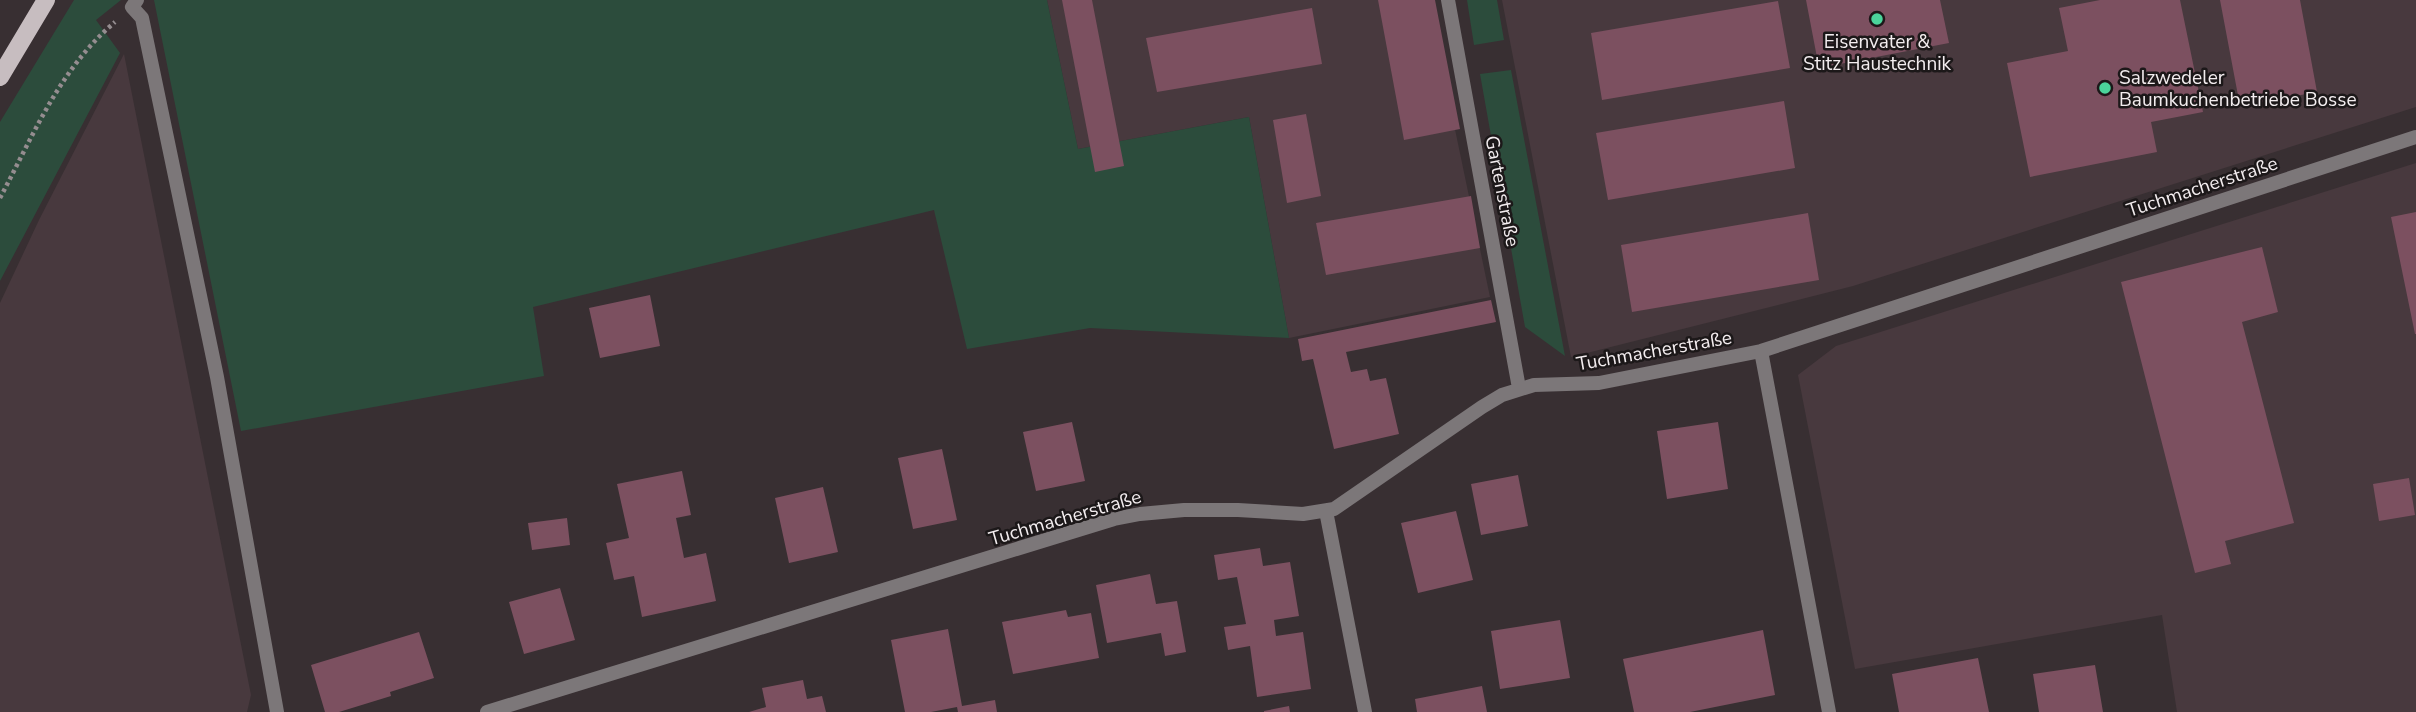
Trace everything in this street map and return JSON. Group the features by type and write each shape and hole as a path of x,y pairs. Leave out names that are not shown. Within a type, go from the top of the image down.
{"main road":[{"path":"0,77 46,0"}],"street":[{"name":"Gartenstraße","path":"1448,0 1520,388"},
{"path":"135,4 142,18 217,377 277,712"},
{"name":"Tuchmacherstraße","path":"487,712 1114,519 1151,512 1184,510 1303,514 1326,512 1482,407 1520,388 1534,385 1600,383 1761,351 2416,138"},
{"name":"Tuchmacherstraße","path":"1761,351 1829,712"},
{"path":"1326,512 1365,712"}],"path":[{"path":"0,198 59,86 78,57 97,36 135,4"}],"shaded area":[{"path":"1047,0 1428,0 1490,297 1289,338 1249,117 1078,149"},
{"path":"1502,0 2416,0 2416,107 1853,286 1571,357"},
{"path":"124,54 251,695 247,712 0,712 0,303"},
{"path":"2416,163 2416,712 2177,712 2162,615 1855,669 1798,375 1836,346"}],"green space":[{"path":"74,0 121,0 96,20 120,53 0,281 0,122"},
{"path":"154,0 1047,0 1078,149 1249,117 1289,338 1090,328 967,349 934,210 533,307 544,376 241,431"},
{"path":"1467,0 1497,0 1504,40 1474,45"},
{"path":"1511,70 1565,356 1525,327 1480,74"}],"building":[{"path":"1062,0 1092,0 1124,166 1095,172"},
{"path":"1378,0 1435,0 1460,129 1404,140"},
{"name":"Eisenvater & Stitz Haustechnik","path":"1806,0 1940,0 1949,43 1819,68"},
{"name":"Salzwedeler Baumkuchenbetriebe Bosse","path":"2100,0 2180,0 2203,112 2151,122 2157,152 2030,177 2007,63 2068,51 2059,8"},
{"path":"2220,0 2300,0 2317,92 2240,106"},
{"path":"1778,1 1790,68 1602,100 1591,33"},
{"path":"1312,8 1322,64 1157,92 1146,38"},
{"path":"1784,101 1795,168 1608,200 1596,133"},
{"path":"1306,114 1321,196 1287,203 1273,120"},
{"path":"1471,196 1480,248 1326,275 1316,223"},
{"path":"2416,212 2416,334 2415,334 2391,217"},
{"path":"1808,213 1819,280 1632,312 1621,245"},
{"path":"2262,247 2278,312 2242,322 2294,523 2225,541 2231,564 2195,573 2121,282"},
{"path":"650,295 660,346 600,358 589,308"},
{"path":"1491,300 1496,322 1346,352 1351,372 1367,369 1370,381 1386,378 1399,434 1334,449 1313,359 1302,361 1298,339"},
{"path":"1072,422 1085,481 1036,491 1023,432"},
{"path":"1718,422 1728,489 1667,499 1657,431"},
{"path":"942,449 957,520 913,529 898,458"},
{"path":"682,471 691,515 676,518 684,558 706,553 716,601 642,617 634,576 614,580 606,543 629,538 617,484"},
{"path":"1518,475 1528,526 1481,535 1471,484"},
{"path":"2409,478 2415,515 2379,521 2373,484"},
{"path":"823,487 838,552 789,563 775,498"},
{"path":"1456,511 1473,580 1418,593 1401,523"},
{"path":"567,518 570,545 532,550 528,523"},
{"path":"1260,548 1263,566 1290,562 1299,616 1274,620 1276,636 1303,632 1311,689 1257,697 1250,646 1228,650 1224,627 1246,624 1237,577 1218,580 1214,555"},
{"path":"1150,574 1156,604 1177,601 1186,652 1165,656 1161,633 1107,643 1096,585"},
{"path":"560,588 575,640 524,654 509,602"},
{"path":"1066,610 1068,617 1091,613 1099,658 1013,674 1002,622"},
{"path":"1560,620 1570,678 1500,689 1491,631"},
{"path":"948,629 962,706 995,700 997,712 958,712 957,707 931,712 905,712 891,640"},
{"path":"1763,630 1775,695 1690,712 1634,712 1623,659"},
{"path":"419,632 434,678 390,692 391,696 339,712 325,712 311,665"},
{"path":"1978,658 1989,712 1899,712 1892,674"},
{"path":"2095,665 2103,712 2039,712 2033,674"},
{"path":"803,680 807,699 822,696 826,712 749,712 766,707 762,688"},
{"path":"1482,686 1487,712 1417,712 1415,699"},
{"path":"1289,706 1290,712 1264,712 1264,711"}],"place":[{"name":"Eisenvater & Stitz Haustechnik","path":"1877,19"},
{"name":"Salzwedeler Baumkuchenbetriebe Bosse","path":"2105,88"}]}
